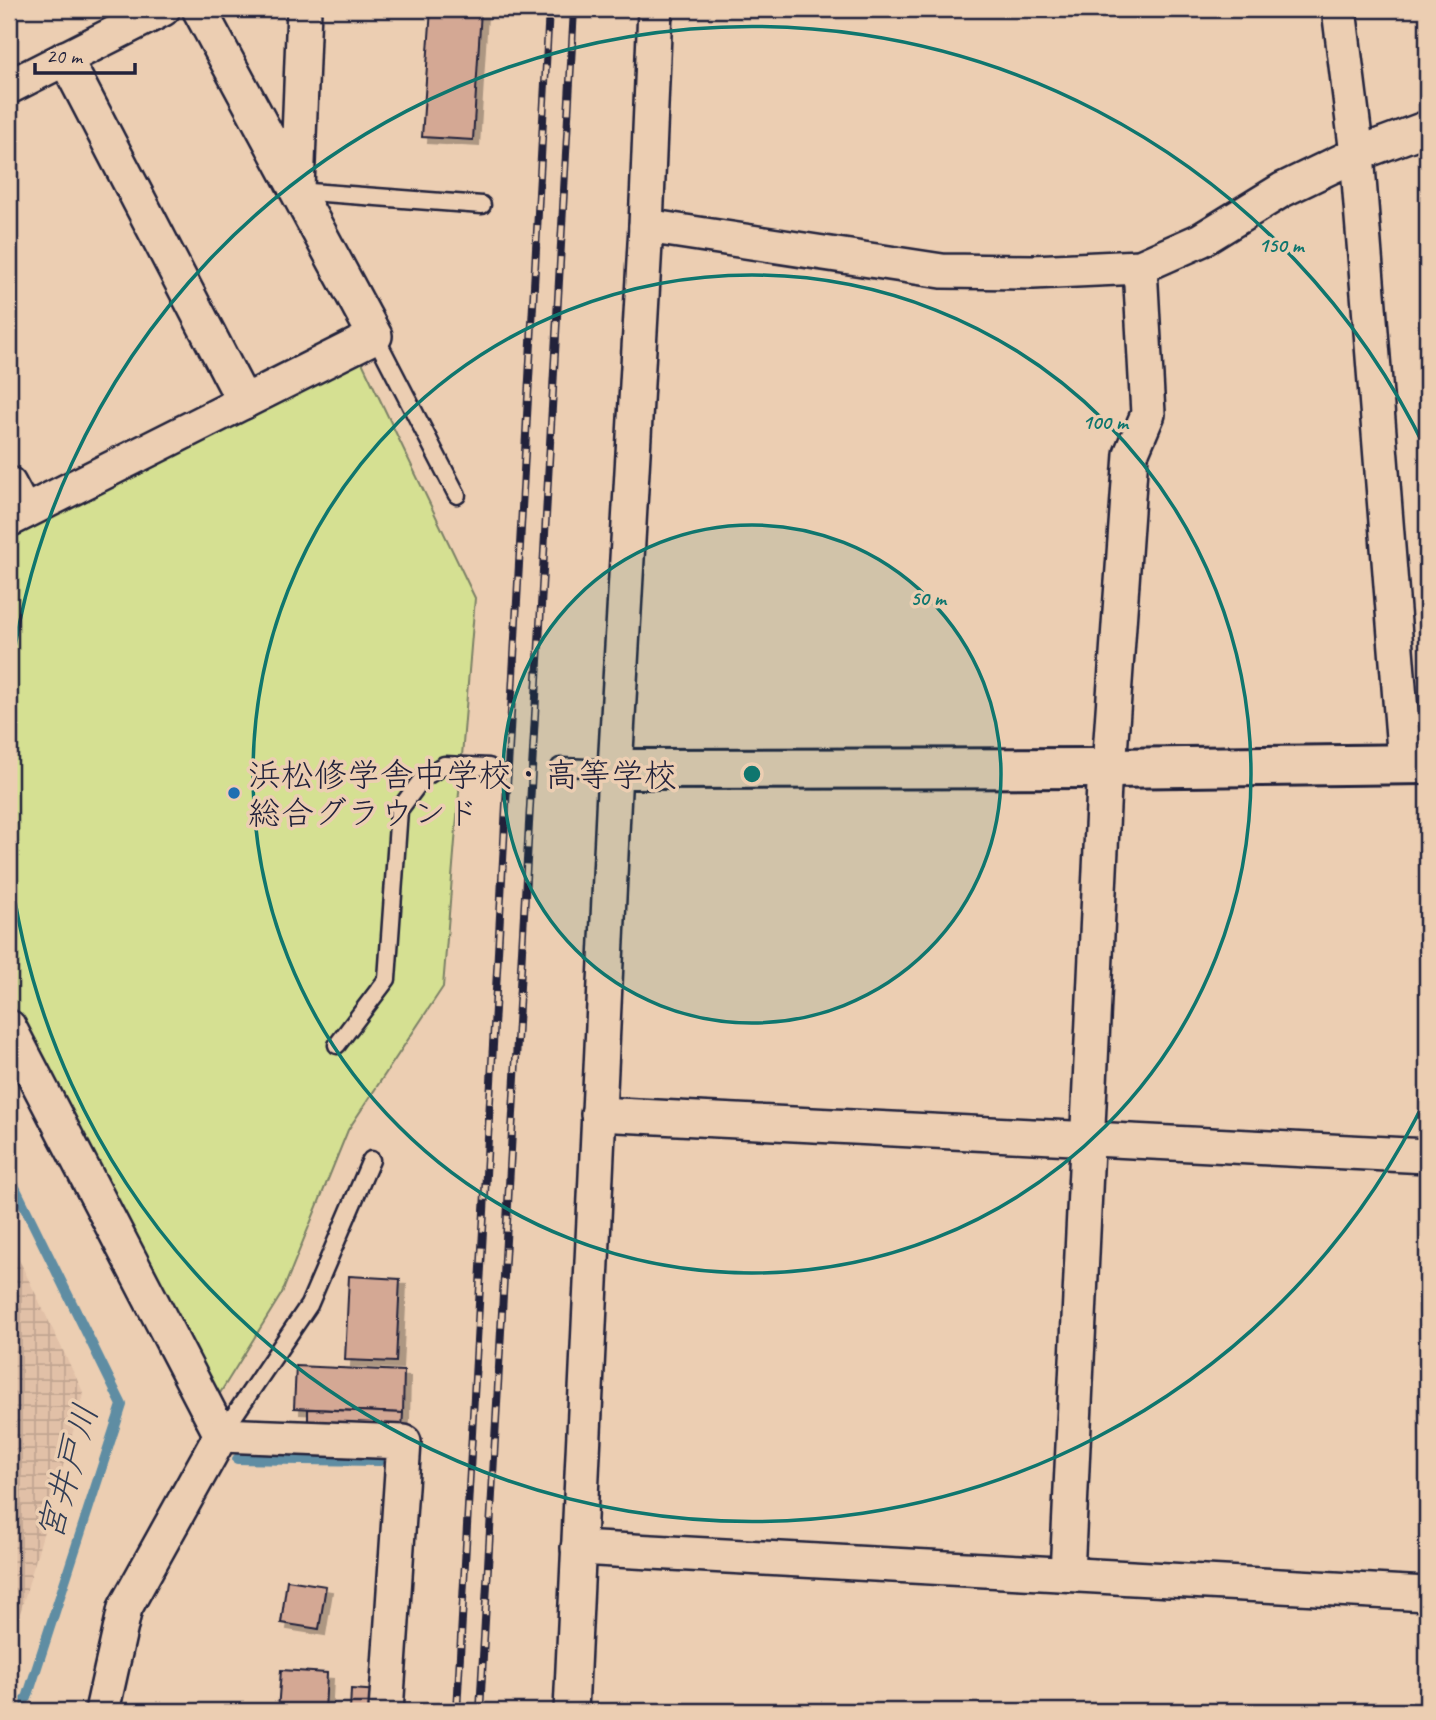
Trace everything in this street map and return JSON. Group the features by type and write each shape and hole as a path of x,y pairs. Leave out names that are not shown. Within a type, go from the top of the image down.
{"street":[{"path":"9,87 163,9"},
{"path":"14,505 244,402 375,336 199,9"},
{"path":"297,191 304,9"},
{"path":"570,1711 655,9"},
{"path":"615,769 1109,768 1416,763 1357,154 1339,9"},
{"path":"65,58 244,402"},
{"path":"646,226 942,271 1033,272 1140,267 1201,240 1282,190 1357,154 1427,128"},
{"path":"1067,1574 1104,785 1109,768 1131,454 1149,414 1140,267"},
{"path":"9,1027 221,1435"},
{"path":"598,1114 1427,1156"},
{"path":"102,1711 125,1608 221,1435"},
{"path":"221,1435 404,1442 386,1711"},
{"path":"578,1548 1427,1594"}],"lane":[{"path":"297,191 482,205"},
{"path":"375,336 457,495"},
{"path":"337,1045 387,979 399,810 423,778 444,765 489,767"},
{"path":"560,767 615,769"},
{"path":"221,1435 309,1305 371,1160"}],"shaded area":[{"path":"9,1239 84,1394 9,1651"}],"green space":[{"name":"浜松修学舎中学校・高等学校 総合グラウンド","path":"360,358 475,598 443,987 348,1130 282,1293 217,1398 9,997 9,537"}],"building":[{"path":"431,9 481,10 473,140 422,137"},
{"path":"349,1276 400,1279 396,1362 345,1360"},
{"path":"296,1366 404,1371 403,1413 294,1408"},
{"path":"308,1409 403,1413 402,1429 308,1424"},
{"path":"287,1580 326,1586 319,1629 281,1623"},
{"path":"281,1670 327,1673 325,1711 278,1711"},
{"path":"351,1689 380,1691 379,1711 350,1711"}],"waterway":[{"name":"宮井戸川","path":"9,1175 122,1405 27,1698 9,1708"},
{"path":"237,1459 380,1461"}],"railway":[{"path":"457,1711 549,9"},
{"path":"480,1711 574,9"}],"place":[{"name":"浜松修学舎中学校・高等学校 総合グラウンド","path":"234,793"}]}
